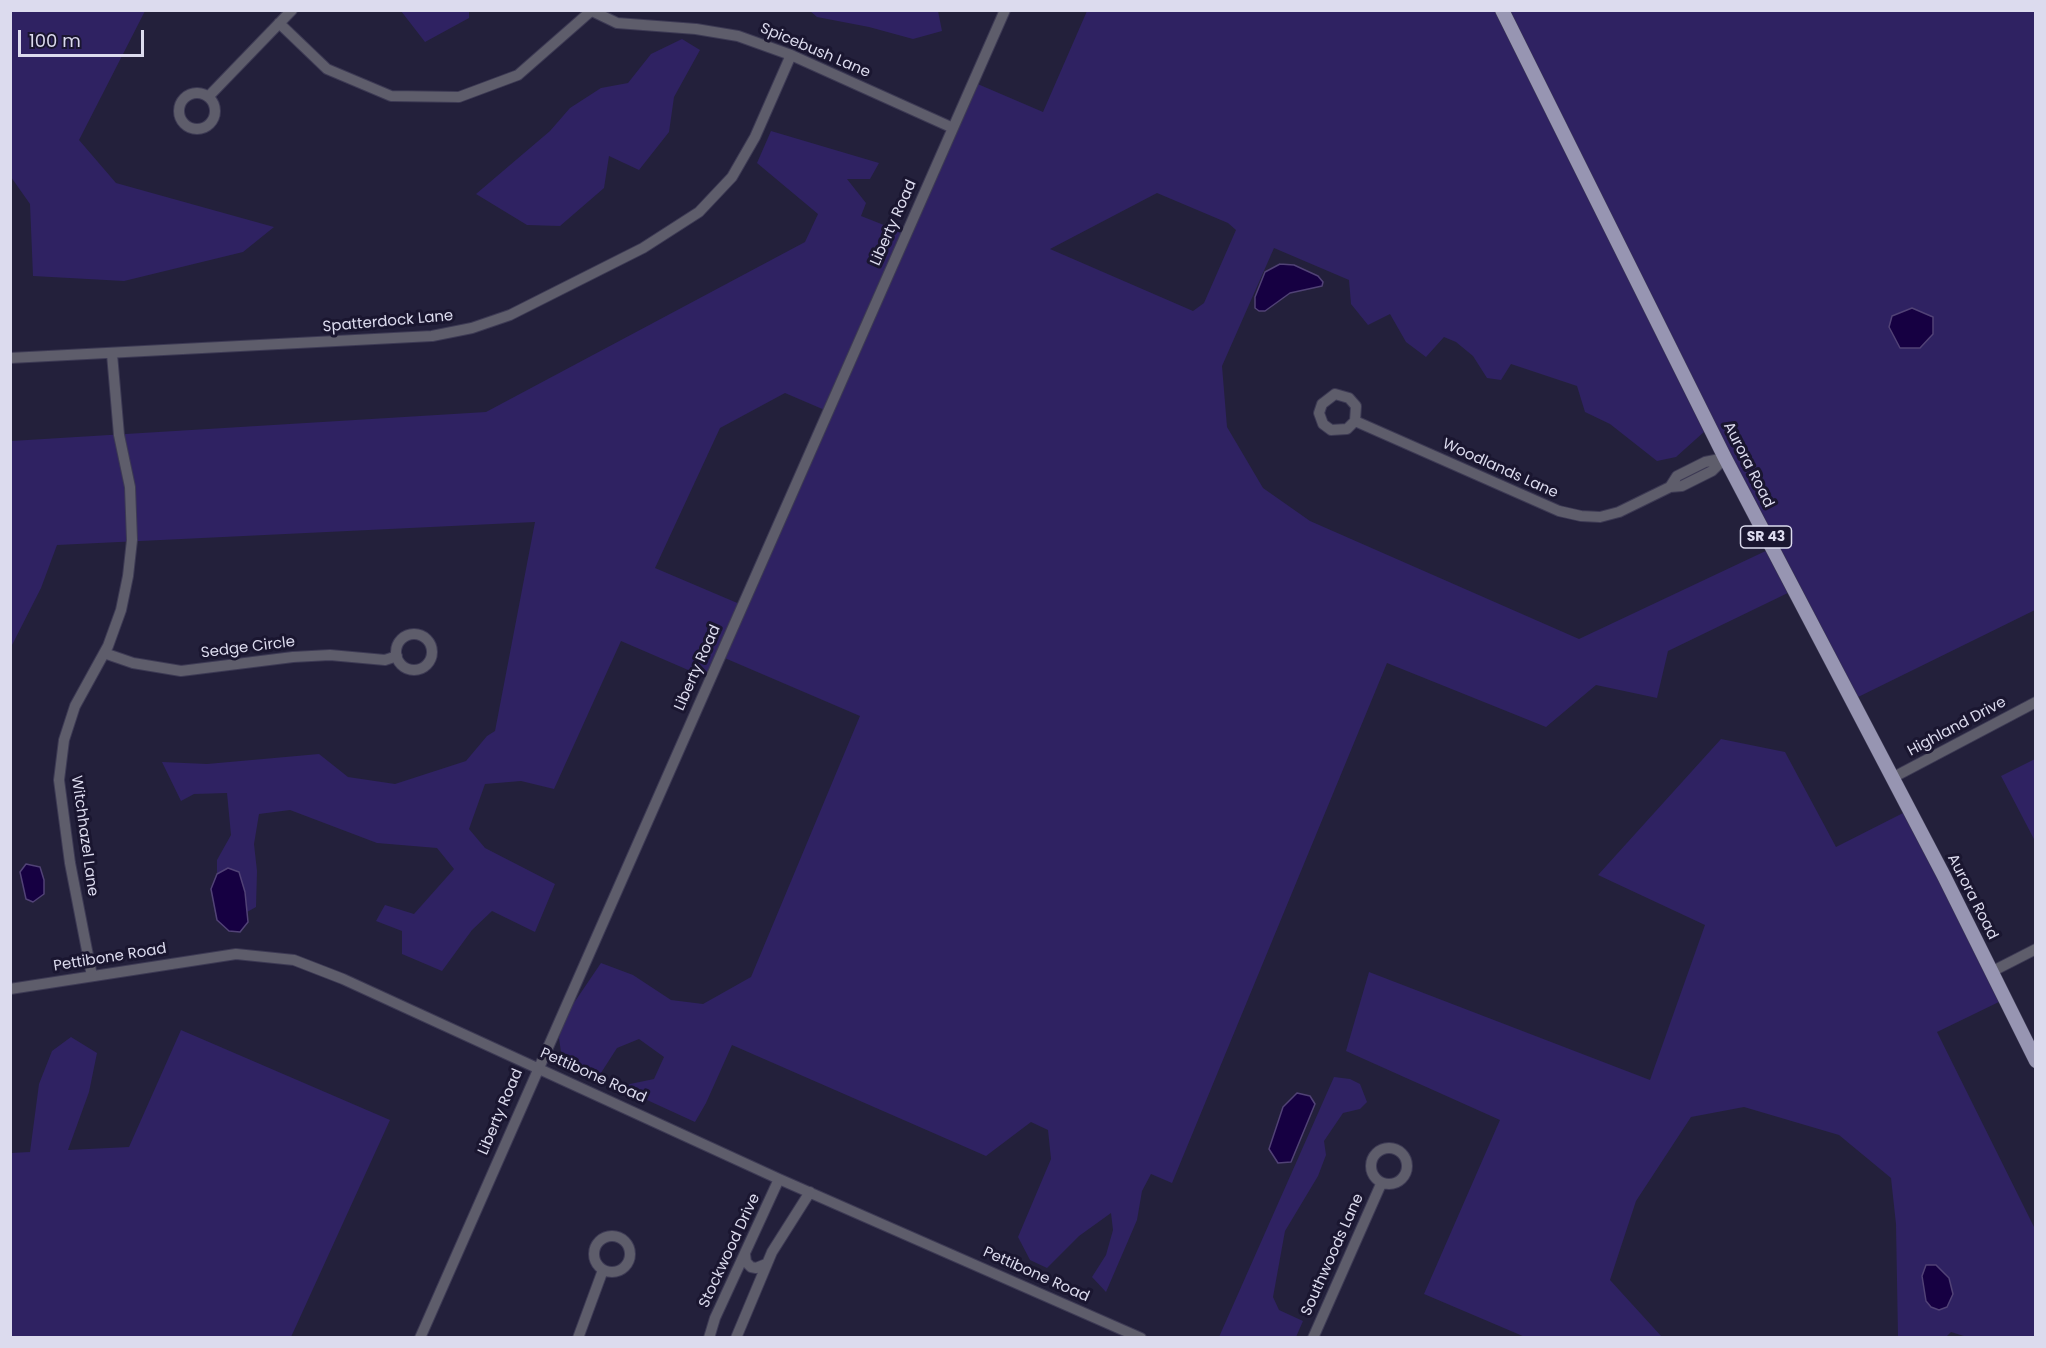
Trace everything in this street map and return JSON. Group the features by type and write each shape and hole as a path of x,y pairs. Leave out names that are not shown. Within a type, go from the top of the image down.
{"main road":[{"name":"Aurora Road","path":"1502,10 1725,458 2036,1061"}],"street":[{"path":"208,97 292,10"},
{"name":"Liberty Road","path":"420,1338 1005,10"},
{"path":"279,23 327,69 391,96 459,97 518,75 590,11"},
{"name":"Spicebush Lane","path":"590,11 617,24 696,29 738,36 791,55 953,128"},
{"name":"Spatterdock Lane","path":"10,358 432,336 472,328 510,315 643,248 699,212 732,177 755,137 791,55"},
{"name":"Witchhazel Lane","path":"92,976 70,863 59,780 64,740 75,706 104,653 121,610 128,576 132,540 130,488 119,435 112,354"},
{"name":"Woodlands Lane","path":"1355,421 1559,511 1600,517 1619,512 1670,487 1682,486 1712,471 1725,458"},
{"name":"Sedge Circle","path":"104,653 133,663 181,671 292,657 346,655 385,660 396,656"},
{"name":"Highland Drive","path":"1892,778 2036,702"},
{"path":"1991,972 2036,949"},
{"name":"Pettibone Road","path":"10,989 236,954 276,956 294,960 344,979 779,1179 1140,1338"},
{"name":"Stockwood Drive","path":"709,1338 715,1318 779,1179"},
{"name":"Southwoods Lane","path":"1313,1338 1381,1184"},
{"path":"736,1338 766,1264 810,1192"},
{"path":"745,1254 746,1262 752,1267 756,1268 766,1264"},
{"path":"578,1338 603,1270"}],"shaded area":[{"path":"10,11 145,11 79,140 116,183 274,227 243,252 124,281 33,276 30,204 11,177"},
{"path":"401,11 469,11 469,18 425,42"},
{"path":"810,11 938,11 942,31 913,39 869,27 817,17"},
{"path":"1087,11 2035,11 2035,610 1852,700 1794,590 1668,651 1657,698 1596,685 1546,727 1387,663 1172,1183 1151,1174 1142,1191 1137,1220 1106,1292 1092,1277 1106,1255 1113,1230 1111,1213 1079,1236 1047,1268 1030,1260 1018,1237 1051,1159 1048,1130 1031,1122 986,1156 732,1045 695,1122 623,1089 630,1084 654,1079 664,1057 639,1039 617,1048 599,1076 563,1066 559,1038 565,1016 601,963 633,975 671,1000 703,1004 751,977 860,716 720,656 709,679 621,641 554,789 521,781 485,784 469,829 485,848 555,884 535,932 492,911 472,930 442,971 402,954 402,931 376,921 385,905 414,914 454,869 437,848 377,843 290,810 259,814 254,844 257,871 256,907 247,912 245,892 228,868 217,874 217,860 231,835 227,793 194,794 181,801 162,762 207,764 319,754 348,777 395,784 466,761 487,736 495,731 535,522 57,545 41,588 11,647 11,441 486,412 805,242 818,214 757,163 771,131 879,163 870,179 847,179 866,203 861,216 894,229 907,231 973,82 1043,112","holes":["1157,193 1228,223 1236,230 1204,303 1193,311 1050,249","1274,248 1349,280 1351,304 1368,325 1390,314 1406,342 1426,357 1444,337 1456,342 1473,356 1487,378 1501,380 1511,364 1577,386 1585,412 1610,424 1657,461 1676,457 1705,431 1772,548 1579,639 1310,521 1263,488 1227,427 1222,366","785,393 827,411 742,605 655,568 720,428"]},
{"path":"682,39 700,50 674,97 669,132 639,170 609,156 604,188 560,226 527,225 476,194 550,131 570,108 601,88 628,83 651,54"},
{"path":"1280,264 1294,265 1318,276 1323,282 1322,286 1290,293 1265,311 1259,311 1255,308 1255,297 1265,272"},
{"path":"1912,308 1933,317 1933,334 1920,348 1900,348 1889,327 1892,316"},
{"path":"1721,739 1785,752 1836,847 1909,810 2005,999 1937,1032 2035,1229 2035,1337 1967,1337 1951,1332 1946,1337 1898,1337 1896,1224 1891,1178 1839,1135 1744,1107 1691,1117 1636,1201 1610,1280 1662,1337 1525,1337 1424,1294 1500,1120 1346,1051 1369,972 1650,1080 1705,925 1598,875"},
{"path":"2035,759 2035,841 2001,776"},
{"path":"26,864 40,867 44,880 44,894 33,902 26,899 20,872"},
{"path":"228,868 239,872 245,892 248,922 240,932 229,931 217,920 211,889 217,874"},
{"path":"181,1030 390,1120 291,1337 11,1337 11,1153 30,1152 39,1084 52,1051 71,1037 97,1053 89,1092 68,1150 129,1147"},
{"path":"1334,1077 1350,1079 1360,1084 1367,1102 1360,1109 1343,1113 1324,1141 1326,1155 1318,1176 1285,1231 1273,1297 1279,1310 1303,1321 1296,1337 1219,1337"},
{"path":"1297,1093 1310,1096 1315,1104 1291,1162 1278,1163 1269,1149 1283,1107"},
{"path":"1926,1265 1936,1265 1949,1278 1953,1294 1947,1307 1939,1310 1931,1307 1926,1301 1922,1276"}]}
